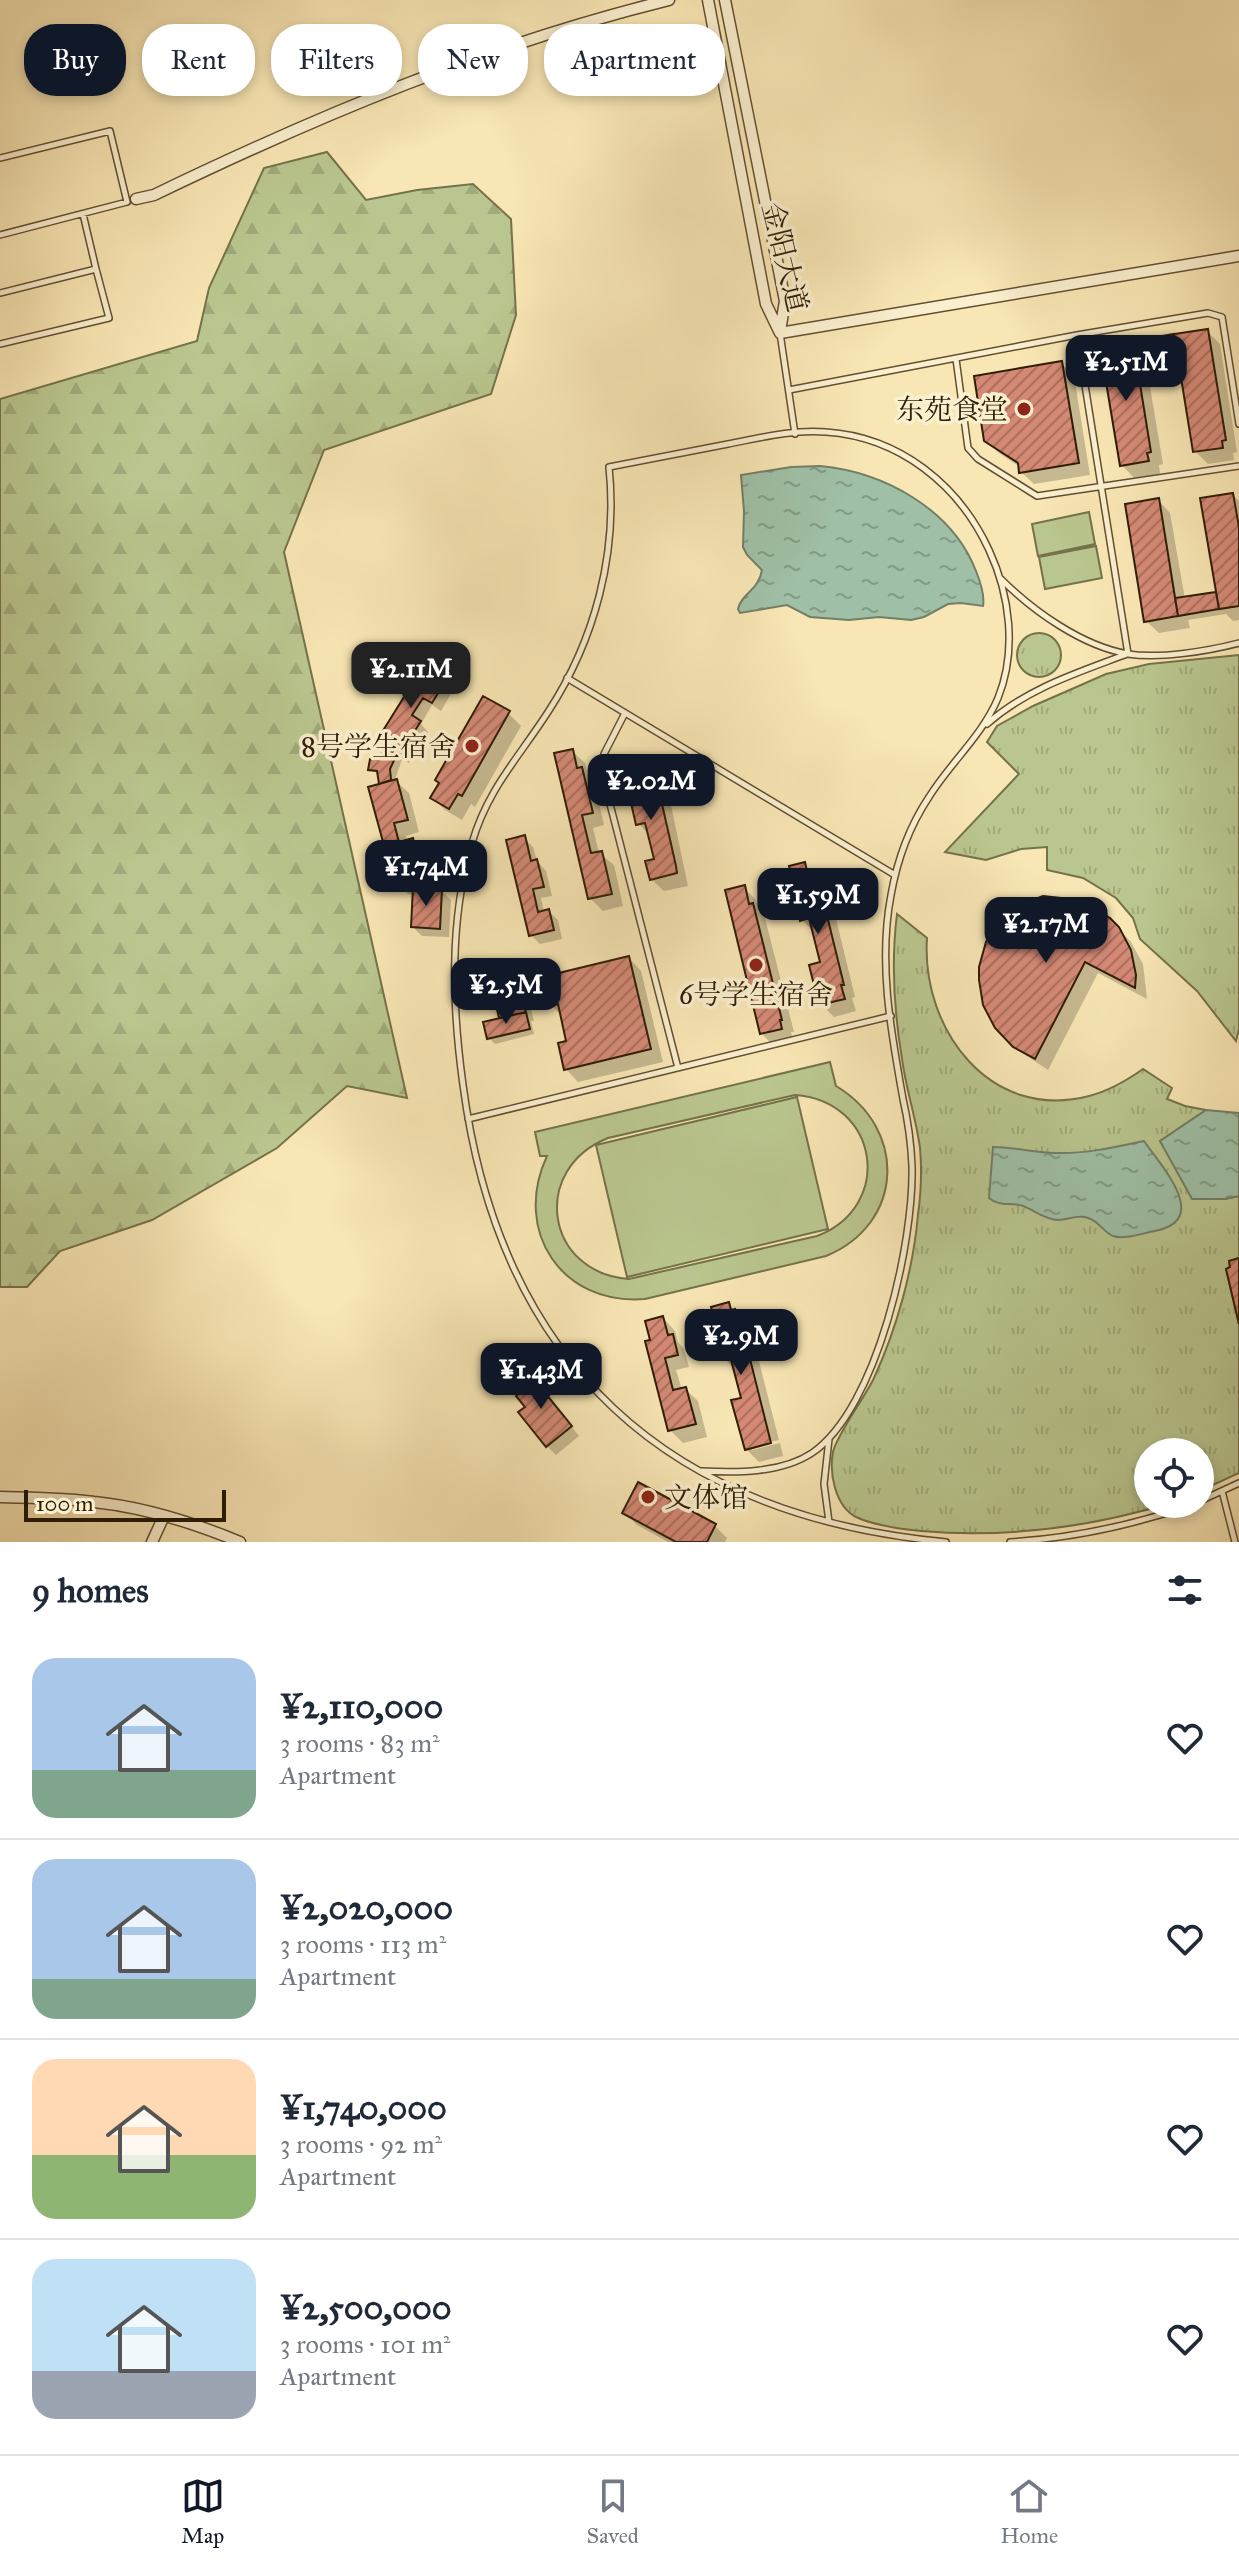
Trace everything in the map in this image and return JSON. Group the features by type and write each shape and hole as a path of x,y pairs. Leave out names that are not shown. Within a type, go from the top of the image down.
{"street":[{"path":"132,200 154,195 273,138 445,68 669,0"},
{"name":"金阳大道","path":"708,0 766,304 780,333"},
{"name":"金阳大道","path":"725,0 785,301 780,333"},
{"path":"780,333 1239,256"},
{"path":"0,1497 96,1502 164,1516 240,1542"},
{"path":"152,1542 164,1516"}],"lane":[{"path":"0,158 110,131 132,200 0,235"},
{"path":"0,344 109,318 83,214"},
{"path":"0,293 96,269"},
{"path":"789,390 1208,313 1222,317 1239,424"},
{"path":"780,333 795,434"},
{"path":"1077,335 1128,654"},
{"path":"956,358 968,448 978,459 1037,496 1239,466"},
{"path":"702,1471 748,1471 791,1463 810,1455 830,1436 865,1381 883,1338 901,1265 910,1210 911,1145 886,989 885,939 895,875 911,830 929,796 981,729 998,698 1007,664 1009,629 1000,579 979,529 965,508 945,485 919,464 887,448 824,431 767,436 609,467 611,516 603,577 590,626 567,678 536,731 498,782 471,844 459,910 455,966 457,1030 468,1119 494,1223 518,1280 549,1333 588,1383 633,1428 702,1471 767,1501 829,1522 878,1533 946,1542"},
{"path":"1000,579 1052,621 1128,654"},
{"path":"981,729 1009,706 1040,688 1128,654 1180,652 1239,643"},
{"path":"567,678 895,875"},
{"path":"625,713 604,754 602,773 678,1068"},
{"path":"468,1119 891,1016"},
{"path":"829,1522 824,1484 830,1436"},
{"path":"1214,1495 1239,1483"},
{"path":"1222,1491 1235,1542"},
{"path":"1010,1542 1105,1530 1152,1518"}],"green space":[{"path":"327,152 366,200 473,184 511,219 516,315 491,394 324,450 284,552 407,1098 347,1086 277,1148 152,1220 60,1251 27,1287 0,1287 0,399 197,341 209,288 264,168"},
{"path":"1089,512 1095,544 1038,556 1032,524"},
{"path":"1096,546 1102,578 1045,589 1039,557"},
{"path":"1039,633 1055,639 1061,655 1055,671 1039,677 1023,671 1017,655 1023,639"},
{"path":"1239,655 1239,1029 1236,1041 1197,991 1140,939 1133,918 1116,898 1083,878 1047,870 1047,847 1021,849 986,860 945,852 1019,774 987,742 997,726 1033,706 1106,674 1149,664"},
{"path":"897,914 927,938 928,972 936,1004 949,1034 968,1060 992,1081 1021,1095 1053,1100 1096,1094 1143,1069 1172,1088 1167,1099 1206,1110 1160,1141 1225,1199 1239,1196 1239,1258 1229,1261 1230,1267 1226,1269 1239,1324 1239,1473 1214,1485 1214,1438 1134,1438 1134,1513 1107,1519 1015,1532 952,1533 871,1523 856,1517 843,1505 833,1479 833,1452 839,1436 874,1378 890,1339 908,1278 920,1198 920,1148 899,1041 894,950"},
{"path":"830,1062 836,1086 859,1104 876,1126 885,1150 887,1175 882,1199 871,1222 852,1241 826,1256 645,1299 616,1298 590,1290 568,1277 552,1258 541,1236 536,1211 538,1184 547,1156 540,1156 535,1132","holes":["795,1095 823,1102 845,1115 859,1134 867,1156 866,1180 858,1202 842,1222 817,1236 629,1279 601,1272 579,1259 565,1240 558,1218 558,1195 567,1172 583,1153 608,1138"]},
{"path":"797,1097 828,1229 627,1277 596,1145"}],"water":[{"path":"820,466 868,476 913,498 933,512 965,549 976,571 983,606 948,604 924,617 911,620 810,617 787,605 740,613 740,604 762,570 743,547 741,475"},
{"path":"1206,1110 1239,1113 1239,1196 1192,1199 1160,1141"},
{"path":"1144,1141 1177,1191 1181,1204 1180,1216 1172,1225 1139,1235 1117,1237 1088,1218 1054,1220 1023,1206 989,1198 993,1147 1067,1153"}],"building":[{"path":"1208,329 1226,440 1222,441 1223,448 1193,452 1174,334"},
{"path":"1174,334 1177,353 1136,359 1133,341"},
{"path":"1133,341 1151,452 1147,453 1149,461 1120,466 1100,346"},
{"name":"东苑食堂","path":"1062,361 1079,463 1019,473 1018,463 984,441 974,376"},
{"path":"1233,493 1239,527 1239,606 1219,609 1200,498"},
{"path":"1159,498 1178,616 1144,622 1125,504"},
{"path":"1216,592 1219,609 1178,616 1175,598"},
{"path":"425,663 448,677 432,703 423,698 412,715 421,721 399,756 376,742"},
{"name":"8号学生宿舍","path":"483,696 510,711 462,796 458,794 449,809 430,798 439,783 435,780"},
{"path":"385,747 397,754 390,769 391,780 379,784 377,771 368,770 370,759 379,760"},
{"path":"573,749 577,768 582,767 593,813 582,815 591,853 602,851 612,894 588,899 554,753"},
{"path":"637,765 639,775 645,774 647,784 657,782 677,873 650,880 645,861 654,859 645,823 636,825 629,794 625,795 623,786 627,785 623,769"},
{"path":"397,779 408,820 394,823 399,842 413,838 422,875 401,884 400,881 394,882 368,787"},
{"path":"525,835 531,861 537,859 544,887 533,889 538,912 549,909 554,930 529,936 506,840"},
{"path":"805,862 810,885 819,883 844,985 841,985 845,999 819,1005 809,965 820,962 809,918 800,921 789,866"},
{"name":"6号学生宿舍","path":"745,885 749,904 753,903 782,1020 782,1029 760,1034 725,890"},
{"path":"413,887 442,889 440,929 411,927"},
{"path":"1043,896 1079,900 1110,918 1119,927 1131,950 1136,975 1135,988 1085,962 1035,1059 1013,1047 995,1028 983,1005 979,967 986,942 1000,921 1020,905"},
{"path":"629,956 651,1049 564,1070 558,1043 566,1041 558,1004 549,1006 542,977"},
{"path":"515,965 526,1012 499,1018 488,971"},
{"path":"526,1012 530,1029 487,1039 483,1022"},
{"path":"1239,1258 1239,1324 1226,1269 1230,1267 1229,1261"},
{"path":"729,1302 731,1310 735,1309 736,1316 739,1315 771,1443 745,1450 731,1400 741,1398 730,1356 721,1358 712,1322 715,1321 711,1307"},
{"path":"663,1316 668,1335 673,1334 678,1355 665,1358 673,1390 686,1387 696,1424 668,1431 645,1341 650,1340 645,1321"},
{"path":"529,1373 572,1426 546,1447 518,1412 525,1407 516,1396 520,1392 514,1384"},
{"name":"文体馆","path":"638,1482 716,1524 707,1542 676,1542 622,1513"}],"place":[{"name":"东苑食堂","path":"1024,409"},
{"name":"8号学生宿舍","path":"472,746"},
{"name":"6号学生宿舍","path":"756,965"},
{"name":"文体馆","path":"648,1497"}]}
